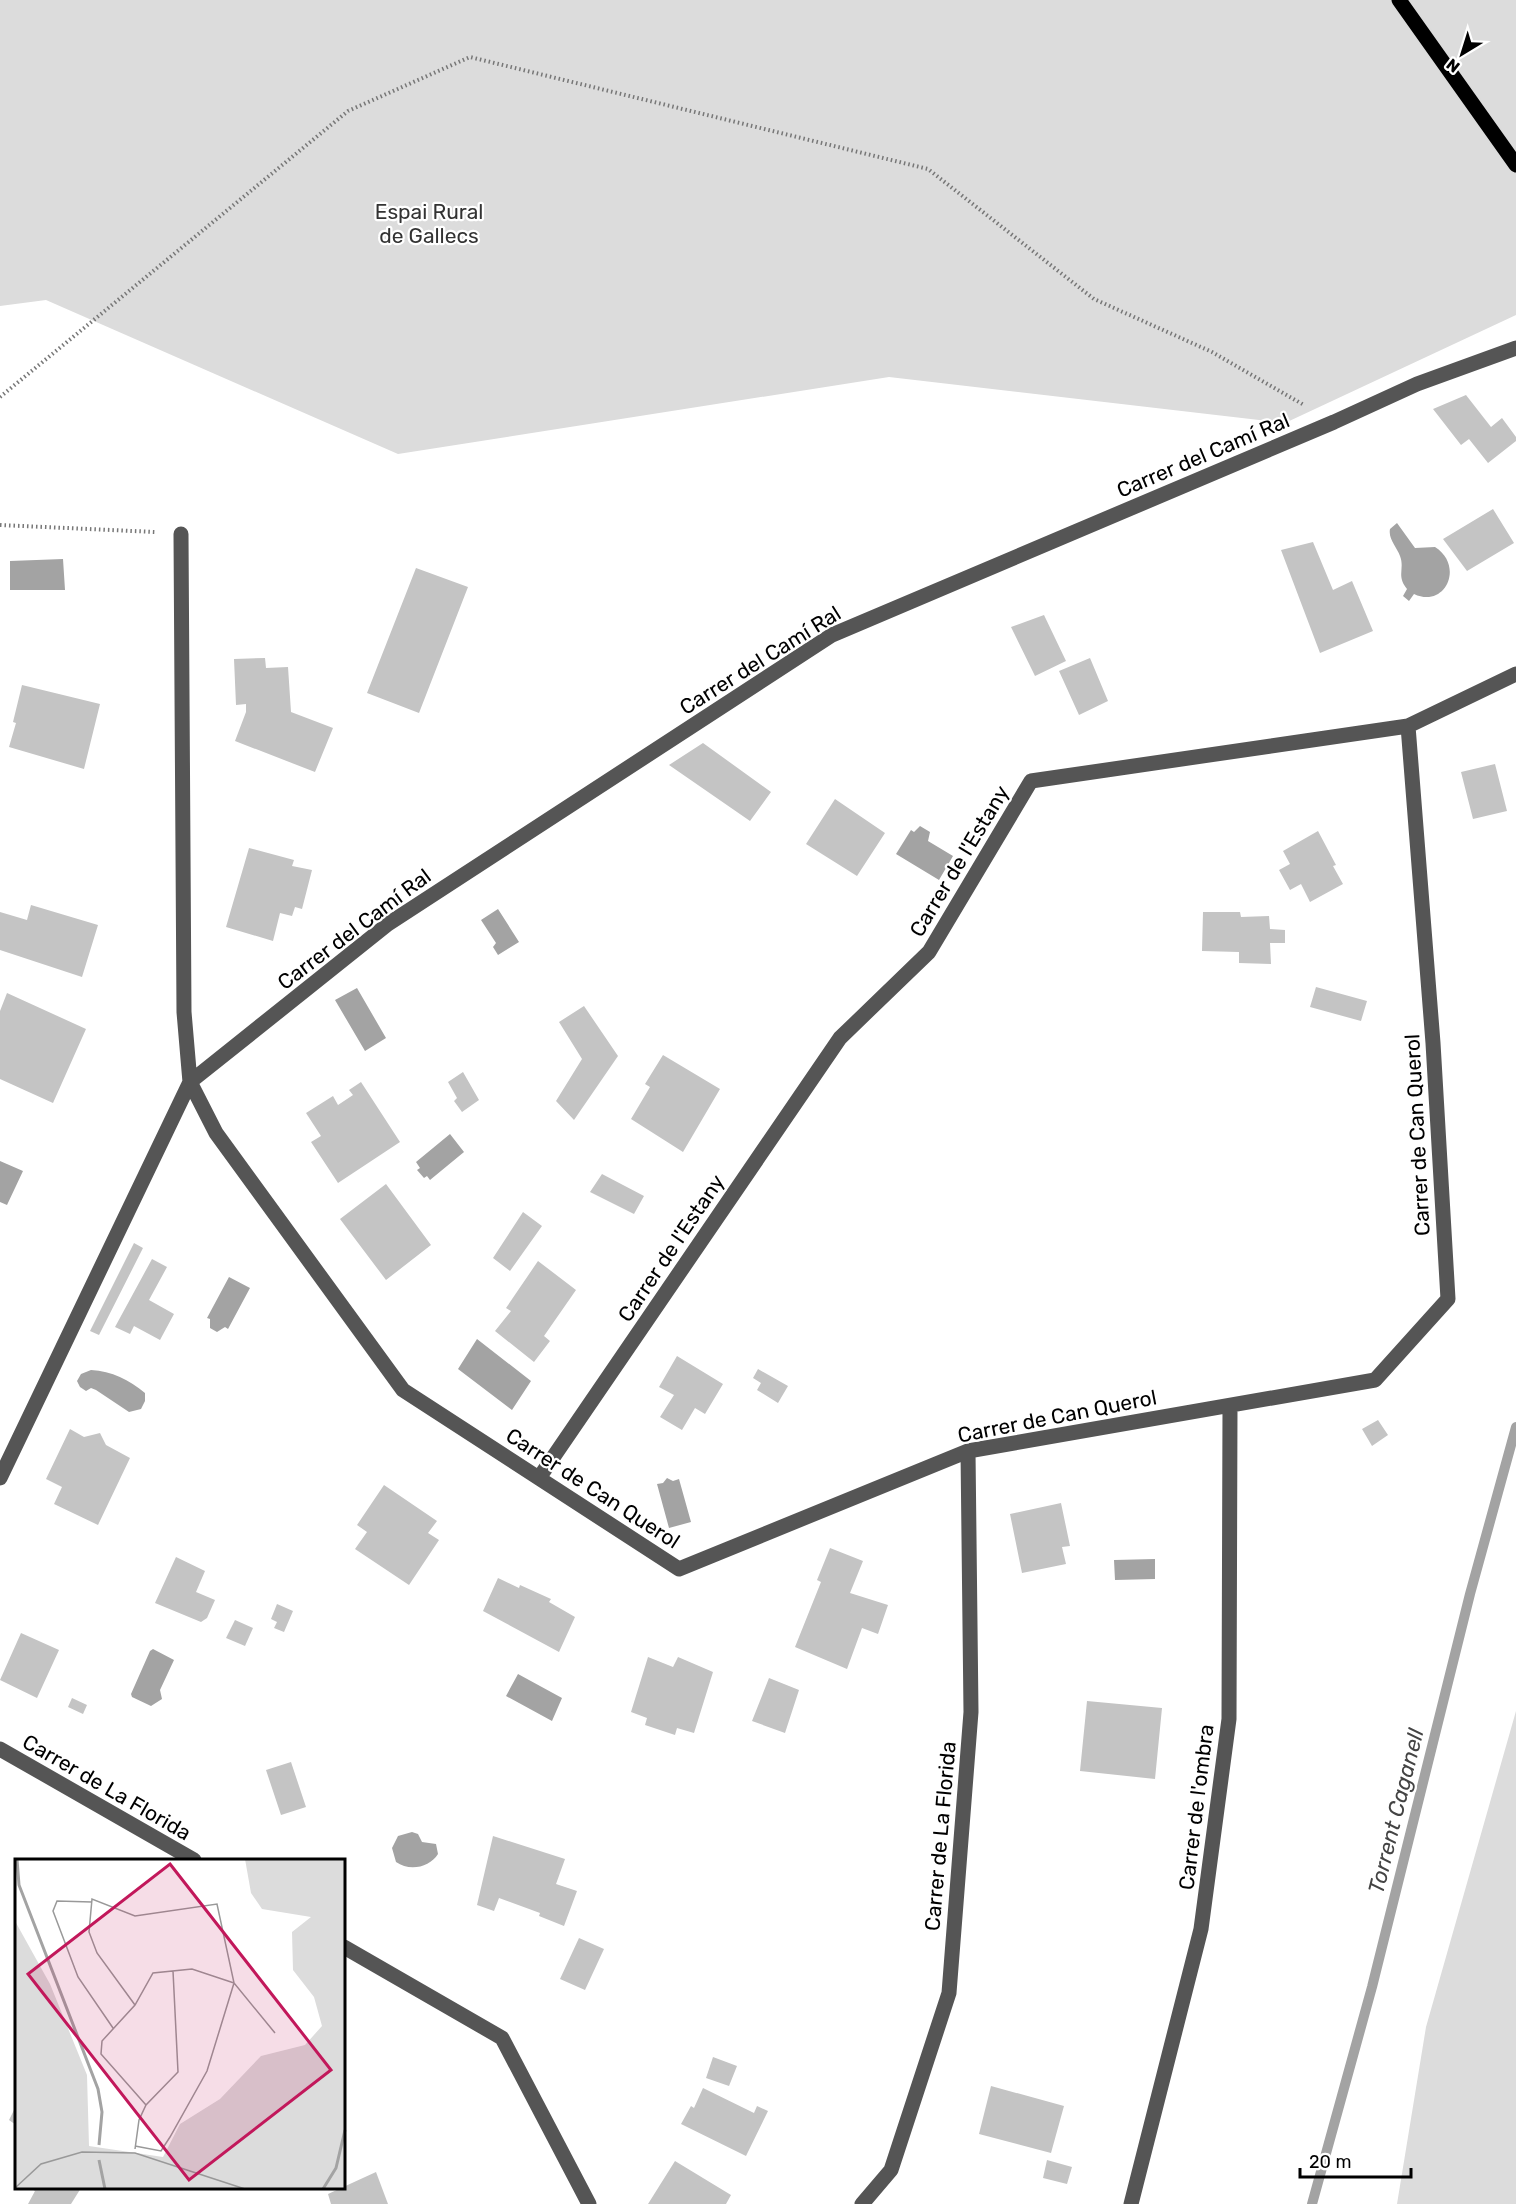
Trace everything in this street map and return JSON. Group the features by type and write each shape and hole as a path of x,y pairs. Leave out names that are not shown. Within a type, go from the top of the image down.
{"main road":[{"path":"1399,0 1516,165"}],"street":[{"name":"Carrer del Camí Ral","path":"190,1082 387,924 832,634 1334,422 1417,384 1516,348"},
{"path":"0,1478 190,1082 184,1012 182,534"},
{"name":"Carrer de l'Estany","path":"539,1478 840,1038 929,952 1031,781 1408,726 1516,674"},
{"name":"Carrer de Can Querol","path":"190,1082 216,1133 403,1390 679,1569 968,1451 1375,1380 1448,1299 1433,1043 1408,726"},
{"name":"Carrer de l'ombra","path":"1131,2204 1202,1929 1229,1719 1230,1407"},
{"name":"Carrer de La Florida","path":"862,2204 891,2170 949,1993 971,1712 968,1451"},
{"name":"Carrer de La Florida","path":"0,1749 192,1859"},
{"path":"345,1948 502,2038 589,2204"}],"path":[{"path":"0,397 348,111 470,57 928,169 1094,299 1212,352 1334,422"},
{"path":"0,525 182,534"}],"green space":[{"name":"Espai Rural de Gallecs","path":"0,0 1516,0 1516,315 1285,423 889,377 398,454 46,300 0,306"},
{"path":"1516,1711 1516,2204 1397,2204 1426,2027"}],"shaded area":[{"path":"1397,523 1415,548 1435,547 1444,555 1449,564 1450,574 1447,583 1435,596 1425,597 1414,594 1409,601 1403,596 1407,589 1401,576 1399,553 1391,540 1390,533 1390,529"},
{"path":"63,559 65,590 10,590 10,561"},
{"path":"920,826 930,832 928,841 953,856 939,880 896,854 911,830 914,832"},
{"path":"498,909 519,942 498,955 493,947 496,943 481,920"},
{"path":"357,988 386,1038 365,1051 335,1000"},
{"path":"450,1134 464,1152 430,1180 427,1176 424,1178 417,1170 420,1168 416,1162"},
{"path":"0,1161 23,1171 7,1205 0,1202"},
{"path":"229,1277 250,1288 228,1329 225,1327 217,1332 210,1328 210,1319 207,1318"},
{"path":"477,1339 531,1381 512,1410 458,1369"},
{"path":"91,1370 120,1377 145,1393 145,1401 141,1409 129,1412 96,1390 91,1388 86,1391 80,1387 77,1381 81,1374"},
{"path":"667,1478 673,1481 679,1479 691,1522 669,1528 657,1484 663,1483"},
{"path":"1155,1559 1155,1579 1115,1580 1114,1560"},
{"path":"153,1649 174,1660 160,1690 162,1699 151,1706 132,1697 131,1694 150,1651"},
{"path":"518,1674 562,1698 552,1721 506,1696"},
{"path":"412,1832 418,1834 422,1842 436,1844 438,1854 430,1862 419,1867 407,1867 396,1862 392,1848 398,1836"}],"building":[{"path":"1466,395 1491,427 1502,418 1516,437 1516,441 1488,463 1469,439 1461,445 1433,409"},
{"path":"1493,509 1514,543 1467,571 1443,539"},
{"path":"1313,542 1333,590 1352,581 1373,631 1320,653 1281,550"},
{"path":"416,568 468,587 419,713 367,693"},
{"path":"1044,615 1066,661 1035,676 1011,627"},
{"path":"265,658 266,668 288,667 291,712 333,728 315,772 235,741 246,712 246,704 236,705 234,659"},
{"path":"1090,658 1108,701 1079,715 1059,671"},
{"path":"22,685 100,704 84,769 9,747 16,723 13,722"},
{"path":"703,743 771,792 750,821 669,765"},
{"path":"1495,764 1507,811 1473,819 1461,772"},
{"path":"835,799 885,833 857,876 806,844"},
{"path":"1318,831 1343,884 1310,902 1301,884 1290,890 1279,870 1290,864 1283,851"},
{"path":"249,848 294,860 292,866 312,870 302,909 295,907 292,916 280,913 273,941 226,927"},
{"path":"31,905 98,925 82,977 0,950 0,912 27,920"},
{"path":"1203,912 1240,912 1241,917 1269,916 1270,929 1285,930 1285,943 1270,943 1271,964 1239,963 1239,952 1202,951"},
{"path":"1316,987 1367,1001 1361,1021 1310,1007"},
{"path":"7,993 86,1029 53,1103 0,1079 0,1011"},
{"path":"584,1006 618,1056 574,1120 556,1101 582,1059 559,1022"},
{"path":"663,1055 720,1089 683,1152 631,1119 650,1087 645,1084"},
{"path":"463,1072 479,1100 462,1112 454,1101 457,1098 448,1082"},
{"path":"361,1082 400,1142 338,1183 311,1142 321,1136 306,1113 333,1096 338,1105 353,1095 349,1090"},
{"path":"602,1174 644,1196 634,1214 590,1192"},
{"path":"386,1184 431,1245 386,1280 340,1219"},
{"path":"523,1212 542,1226 510,1271 493,1258"},
{"path":"134,1243 143,1248 99,1335 90,1331"},
{"path":"152,1259 167,1267 149,1300 174,1314 160,1340 134,1326 130,1334 115,1327"},
{"path":"538,1261 576,1290 544,1336 550,1341 534,1362 495,1331 511,1311 506,1308"},
{"path":"677,1356 723,1384 705,1414 695,1408 682,1430 660,1417 674,1395 659,1387"},
{"path":"758,1369 788,1386 778,1403 757,1390 761,1383 753,1378"},
{"path":"1378,1420 1388,1435 1372,1446 1362,1429"},
{"path":"70,1429 84,1437 100,1433 106,1445 130,1458 98,1525 54,1504 62,1487 46,1479"},
{"path":"384,1485 437,1521 428,1533 439,1540 409,1585 355,1549 367,1532 357,1525"},
{"path":"1061,1503 1070,1546 1062,1547 1066,1564 1022,1573 1010,1514"},
{"path":"830,1548 863,1561 850,1593 888,1605 878,1634 862,1628 847,1669 795,1647 821,1582 817,1580"},
{"path":"176,1557 205,1571 196,1592 215,1600 207,1618 201,1622 155,1603"},
{"path":"498,1578 551,1599 549,1602 575,1617 559,1652 483,1611"},
{"path":"277,1604 293,1611 284,1632 274,1628 277,1622 271,1619"},
{"path":"235,1620 253,1628 245,1646 226,1638"},
{"path":"21,1633 59,1650 37,1698 0,1680"},
{"path":"648,1657 673,1667 678,1657 713,1672 694,1733 677,1728 675,1735 645,1725 647,1718 631,1712"},
{"path":"769,1678 799,1690 785,1733 752,1721"},
{"path":"72,1698 87,1705 83,1714 68,1707"},
{"path":"1087,1701 1162,1708 1155,1779 1080,1771"},
{"path":"291,1762 306,1807 281,1815 266,1770"},
{"path":"493,1836 565,1859 556,1884 577,1891 564,1926 539,1916 540,1913 499,1898 494,1911 477,1905"},
{"path":"579,1938 604,1949 585,1990 560,1979"},
{"path":"713,2057 737,2066 729,2086 706,2078"},
{"path":"991,2086 1064,2106 1051,2153 979,2134"},
{"path":"703,2088 754,2113 757,2106 768,2111 746,2156 681,2124 691,2106 694,2108"},
{"path":"15,2108 15,2124 9,2120"},
{"path":"1047,2160 1072,2167 1067,2184 1043,2178"},
{"path":"675,2161 731,2195 726,2204 648,2204"},
{"path":"376,2172 388,2204 331,2204 328,2194 345,2189 345,2186"},
{"path":"32,2189 80,2189 71,2204 28,2204 35,2191"}],"waterway":[{"name":"Torrent Caganell","path":"1312,2204 1372,1987 1470,1594 1516,1427"}]}
